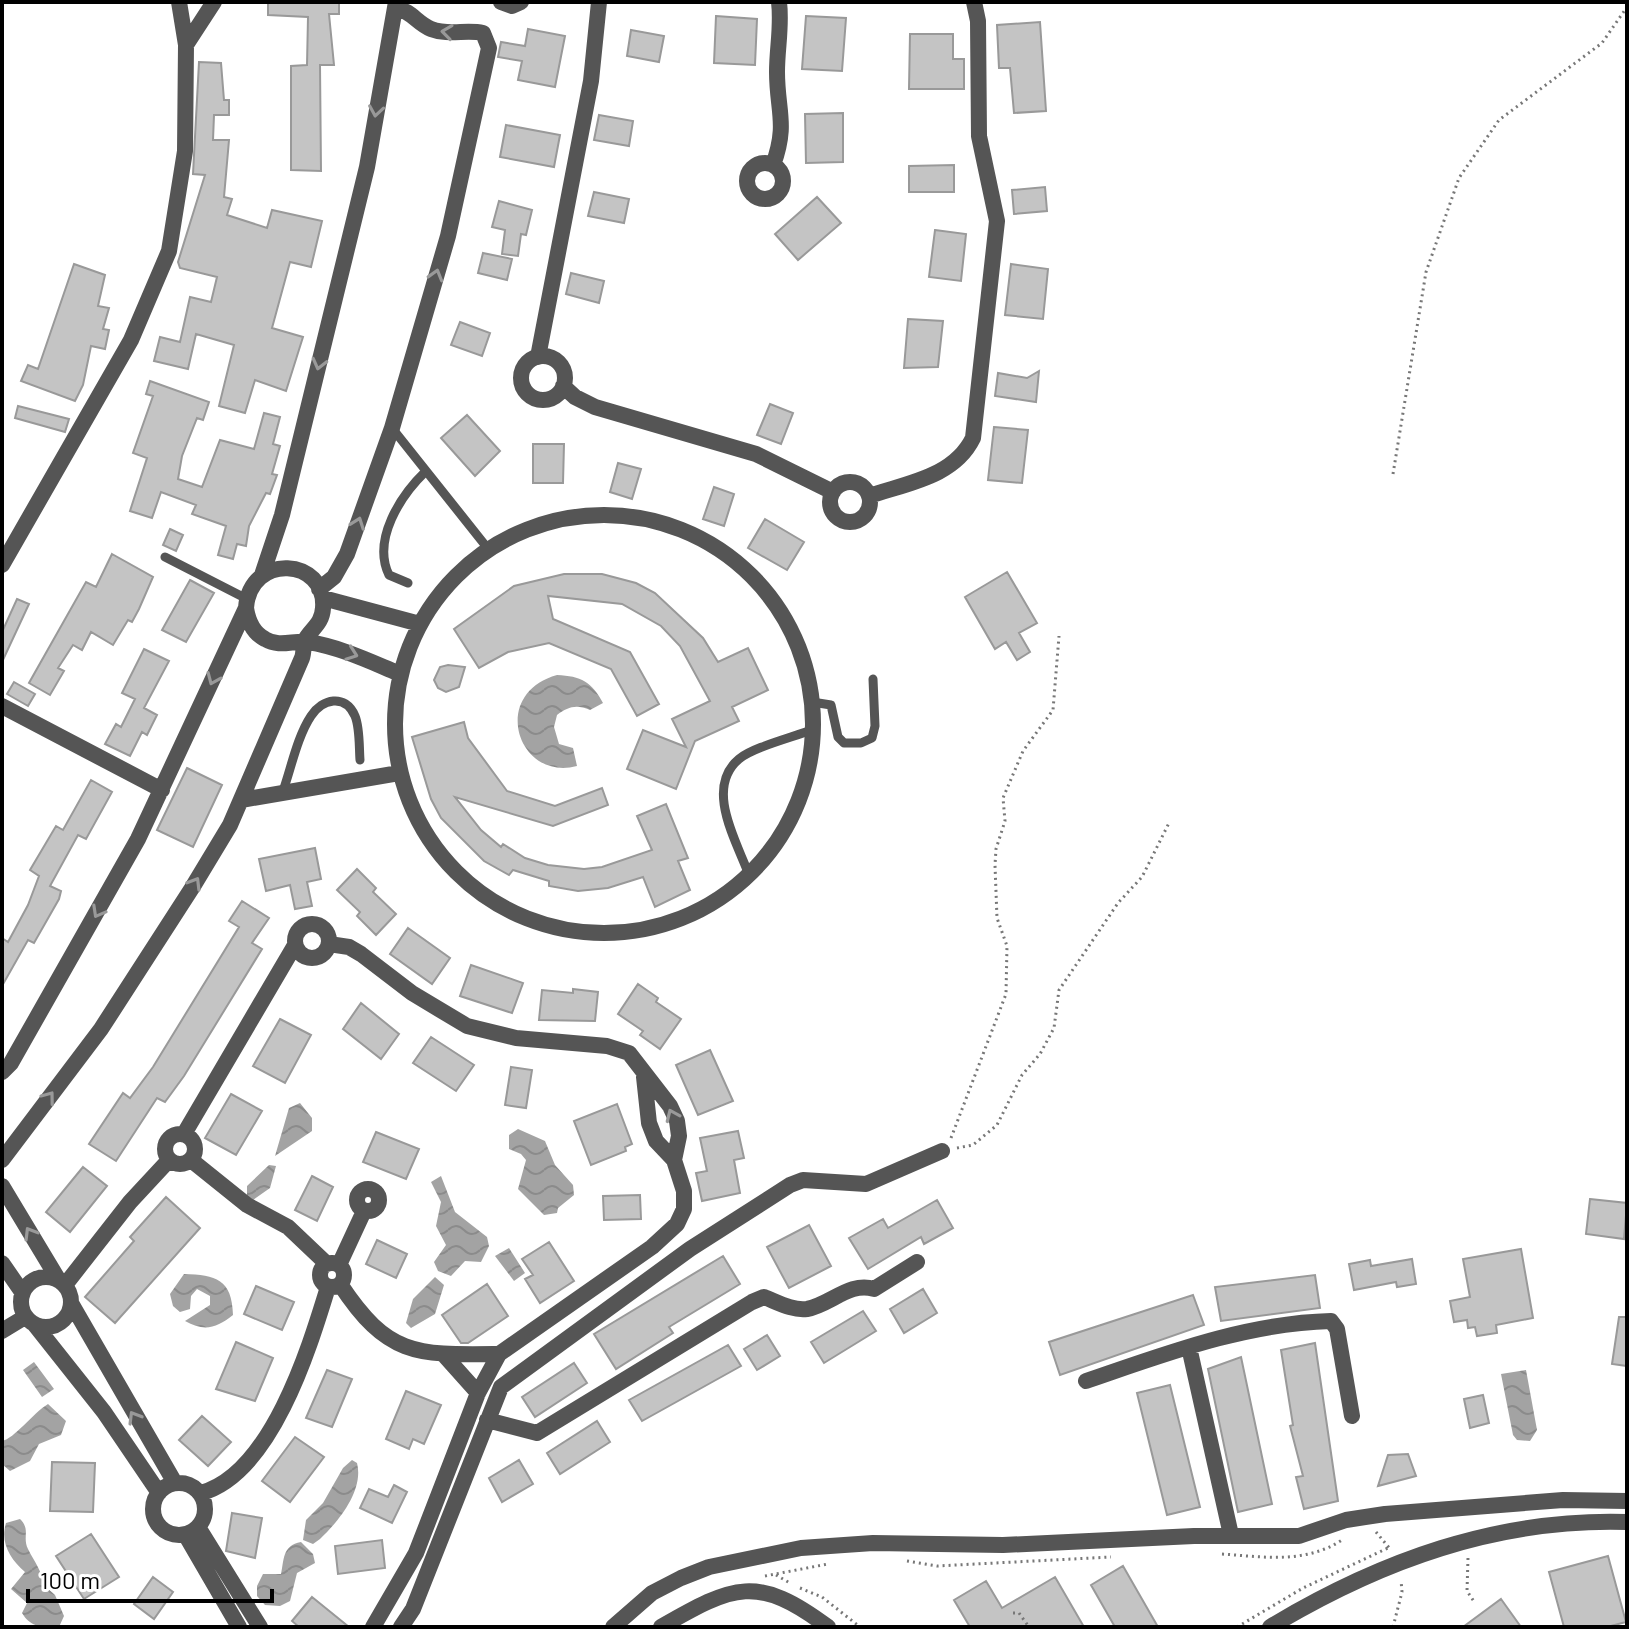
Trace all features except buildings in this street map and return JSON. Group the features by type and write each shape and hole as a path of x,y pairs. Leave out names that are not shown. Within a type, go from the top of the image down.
{"street":[{"path":"2,565 131,340 169,251 185,151 186,45 179,2"},
{"path":"186,45 214,2"},
{"path":"501,2 512,6 521,2"},
{"path":"538,357 591,81 599,2"},
{"path":"773,165 784,123 777,69 779,2"},
{"path":"869,496 936,474 957,462 973,438 997,221 979,136 978,21 974,2"},
{"path":"2,1072 11,1063 73,958 162,790 246,603 262,575 282,515 364,182 391,18 397,5 429,28 444,33 483,33 489,43 448,236 392,428 347,554 321,593 321,618 304,641 302,658 241,800 143,969 2,1160"},
{"path":"538,357 556,361 565,377 559,393 544,400 529,396 521,382 521,373 531,360 538,357"},
{"path":"563,386 575,397 595,407 756,454 833,492"},
{"path":"845,483 860,484 869,496 870,504 863,518 848,522 834,514 830,499 833,492 845,483"},
{"path":"595,514 638,517 679,528 718,547 740,565 779,607 799,645 812,702 814,729 808,772 794,812 771,849 749,875 707,906 667,923 625,932 582,932 540,924 500,906 465,882 436,851 414,814 399,773 394,738 398,673 420,624 444,588 489,550 512,536 552,521 595,514"},
{"path":"262,575 280,568 299,570 321,593 420,624"},
{"path":"246,603 252,627 266,640 285,645 304,641 350,652 398,673"},
{"path":"2,706 162,790"},
{"path":"241,800 399,773"},
{"path":"191,1160 176,1164 169,1160 164,1145 169,1138 184,1134 295,945 298,930 312,924 326,930 329,944 319,957 312,958 298,952 295,945"},
{"path":"329,944 349,947 361,954 412,993 467,1026 516,1038 620,1048 635,1059 644,1077 670,1106 679,1136 674,1160"},
{"path":"373,1627 416,1553 478,1393 499,1354 652,1247 677,1224 684,1209 684,1191 674,1160 656,1141 649,1123 644,1077"},
{"path":"184,1134 195,1145 191,1160"},
{"path":"401,1627 413,1609 501,1387 690,1249 790,1185 803,1180 866,1184 942,1151"},
{"path":"61,1282 169,1160"},
{"path":"191,1160 247,1205 288,1227 333,1264"},
{"path":"2,1186 61,1282 175,1483"},
{"path":"364,1211 333,1264 320,1278 334,1286 369,1324 398,1345 444,1355 499,1354"},
{"path":"487,1420 537,1433 752,1302 764,1297 797,1310 811,1309 864,1285 874,1289 917,1262"},
{"path":"2,1263 22,1292"},
{"path":"61,1282 33,1280 22,1292 21,1305 30,1321 104,1412 159,1493"},
{"path":"201,1493 230,1478 255,1451 285,1403 334,1286"},
{"path":"2,1331 30,1321 59,1324 71,1303"},
{"path":"1086,1381 1189,1347 1269,1327 1331,1321 1337,1329 1352,1416"},
{"path":"1189,1347 1231,1535"},
{"path":"444,1355 478,1393"},
{"path":"175,1483 193,1487 201,1493 204,1516 192,1530 165,1530 158,1522 154,1502 159,1493 175,1483"},
{"path":"613,1627 652,1593 681,1578 709,1567 801,1548 873,1543 1003,1545 1231,1535 1299,1536 1346,1520 1385,1514 1563,1500 1627,1501"},
{"path":"1270,1627 1324,1595 1395,1563 1467,1540 1514,1531 1627,1522"},
{"path":"192,1530 239,1627"},
{"path":"192,1530 260,1627"},
{"path":"661,1627 695,1607 755,1588 786,1598 828,1627"}],"lane":[{"path":"392,428 489,550"},
{"path":"408,583 389,575 383,563 382,543 402,498 426,471"},
{"path":"165,557 246,603"},
{"path":"812,702 831,705 838,737 844,743 861,743 872,738 875,726 873,679"},
{"path":"282,794 309,719 320,704 334,700 348,705 356,717 360,760"},
{"path":"749,875 724,806 724,780 739,759 814,729"}],"path":[{"path":"1393,474 1426,272 1459,178 1499,120 1602,43 1627,7"},
{"path":"942,1151 955,1134 1006,994 1007,946 997,918 995,865 996,849 1005,821 1003,798 1023,751 1053,710 1059,636"},
{"path":"942,1151 973,1145 997,1125 1022,1075 1040,1054 1054,1028 1059,990 1118,903 1142,877 1170,821"},
{"path":"1363,1531 1377,1533 1383,1538 1395,1563 1402,1592 1393,1627"},
{"path":"1217,1553 1302,1557 1325,1551 1345,1538"},
{"path":"1467,1540 1467,1591 1475,1603"},
{"path":"897,1560 937,1566 1117,1557"},
{"path":"761,1576 835,1562"},
{"path":"776,1575 822,1597 860,1627"},
{"path":"1013,1613 1019,1613 1029,1627"}],"water":[{"path":"557,675 585,682 603,703 590,710 572,707 557,715 554,727 559,744 573,748 577,766 556,767 539,761 527,749 519,734 518,716 523,699 536,685"},
{"path":"300,1103 312,1118 312,1131 275,1156 289,1108"},
{"path":"518,1129 545,1141 555,1165 573,1185 574,1195 558,1208 557,1213 544,1215 518,1189 526,1160 509,1149 509,1135"},
{"path":"269,1165 276,1166 270,1188 253,1200 247,1197 247,1186"},
{"path":"441,1176 455,1212 487,1237 489,1246 481,1262 465,1261 451,1276 438,1271 434,1262 446,1245 436,1226 441,1202 431,1182"},
{"path":"509,1248 525,1273 514,1281 495,1256"},
{"path":"184,1274 220,1281 229,1294 233,1315 210,1327 198,1327 185,1321 210,1305 210,1296 197,1289 191,1296 190,1309 180,1312 173,1306 170,1294"},
{"path":"435,1277 444,1285 435,1314 411,1328 406,1323 413,1299"},
{"path":"34,1362 54,1389 42,1397 23,1370"},
{"path":"1526,1370 1537,1430 1530,1441 1517,1440 1513,1435 1501,1374"},
{"path":"48,1404 66,1421 61,1435 39,1444 30,1461 10,1471 2,1464 2,1441"},
{"path":"352,1460 357,1463 357,1484 348,1504 320,1539 313,1544 303,1540 306,1520 323,1503 343,1468"},
{"path":"20,1519 25,1527 26,1545 44,1585 55,1595 64,1616 59,1627 42,1627 29,1622 22,1613 27,1603 11,1589 25,1572 8,1550 4,1530 6,1523"},
{"path":"301,1542 313,1554 315,1563 297,1573 290,1601 280,1606 265,1605 257,1596 257,1586 263,1574 281,1574 287,1550"}]}
